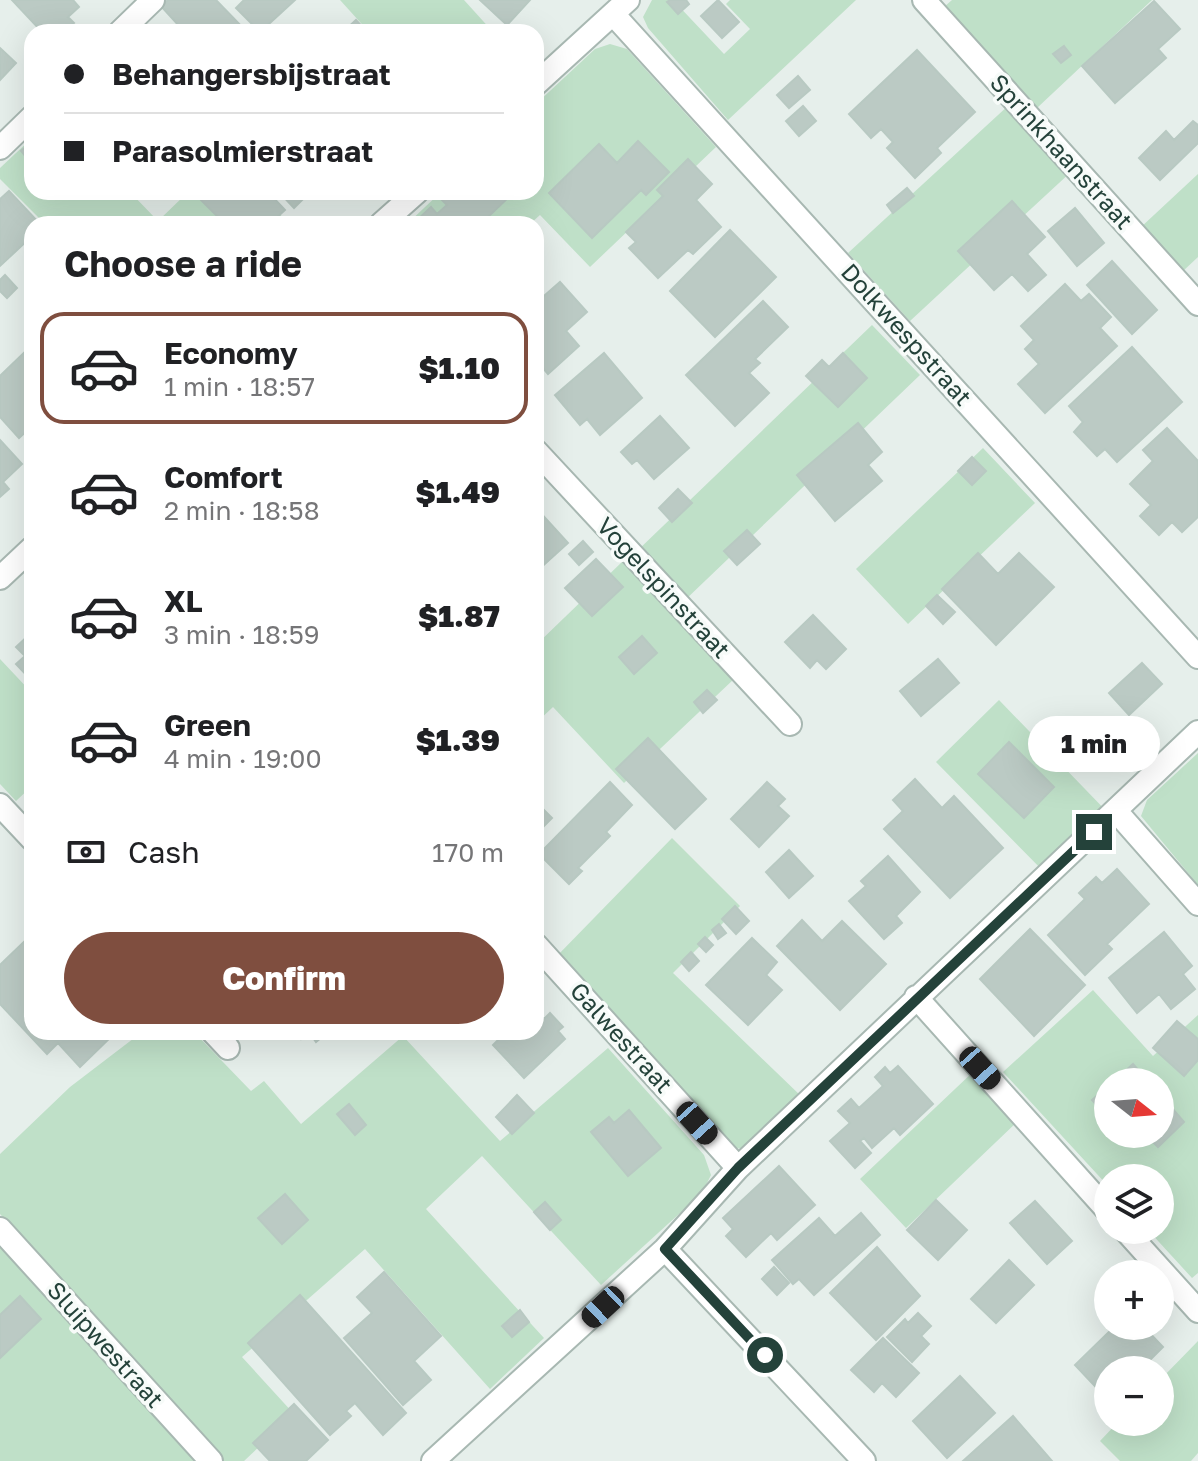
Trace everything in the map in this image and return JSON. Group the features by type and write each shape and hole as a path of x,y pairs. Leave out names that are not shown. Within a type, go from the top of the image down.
{"street":[{"path":"128,24 153,0"},
{"name":"Sprinkhaanstraat","path":"924,0 1198,304"},
{"path":"544,77 621,7"},
{"name":"Dolkwespstraat","path":"621,7 1198,657"},
{"path":"0,148 24,125"},
{"path":"390,216 408,200"},
{"name":"Vogelspinstraat","path":"544,460 790,724"},
{"path":"0,578 24,556"},
{"path":"433,1461 665,1249 738,1168 1198,732"},
{"path":"0,805 24,830"},
{"path":"1116,811 1198,904"},
{"name":"Galwestraat","path":"544,954 738,1168"},
{"path":"916,997 1094,1195"},
{"name":"Sluipwestraat","path":"0,1229 211,1461"},
{"path":"1138,1244 1198,1311"},
{"path":"665,1249 864,1461"}],"green space":[{"path":"340,0 464,0 486,24 362,24"},
{"path":"652,0 673,0 724,54 750,29 726,4 730,0 856,0 728,120 648,28 643,17"},
{"path":"952,0 1152,0 1037,108 944,7"},
{"path":"610,44 627,49 716,147 590,267 544,216 416,216 432,200 544,200 544,97 595,49"},
{"path":"1010,104 1072,171 910,321 848,253"},
{"path":"24,146 24,200 138,200 153,216 37,216 0,179 0,168"},
{"path":"1198,174 1198,257 1181,273 1140,228"},
{"path":"180,200 266,200 282,216 163,216"},
{"path":"872,325 920,375 683,602 636,552"},
{"path":"983,448 1035,503 908,624 856,569"},
{"path":"623,561 734,679 624,783 553,707 544,715 544,637"},
{"path":"0,659 24,684 24,794 16,801 0,784"},
{"path":"999,700 1113,818 1051,879 936,762"},
{"path":"1198,753 1198,885 1141,816 1147,800"},
{"path":"672,838 740,906 673,973 802,1097 750,1149 731,1148 555,958"},
{"path":"1093,990 1153,1056 1198,1015 1198,1273 1192,1278 1161,1244 1174,1244 1174,1164 1094,1164 1094,1171 1003,1072"},
{"path":"132,1040 202,1040 251,1091 264,1081 301,1124 398,1040 407,1040 500,1141 608,1048 704,1155 711,1175 702,1193 601,1285 482,1156 426,1209 544,1338 490,1389 365,1249 242,1357 294,1414 244,1461 220,1461 0,1214 0,1154 70,1087"},
{"path":"974,1071 1019,1120 906,1228 860,1179"},
{"path":"0,1246 199,1461 0,1461"},
{"path":"1198,1341 1198,1453 1191,1461 1120,1461 1100,1441 1105,1436 1174,1436 1174,1366"}],"building":[{"path":"12,0 73,0 79,7 68,17 73,24 34,24"},
{"path":"168,0 216,0 239,24 177,24 161,6"},
{"path":"244,0 295,0 269,24 252,24 236,8"},
{"path":"480,0 530,0 506,24"},
{"path":"686,0 689,4 678,14 667,2"},
{"path":"718,0 739,22 722,38 701,16"},
{"path":"1154,1 1180,29 1158,49 1166,58 1115,103 1082,66"},
{"path":"1064,46 1071,55 1061,63 1053,54"},
{"path":"0,48 16,63 0,80"},
{"path":"917,50 975,112 937,148 941,153 915,178 887,148 893,142 881,129 871,138 849,114"},
{"path":"798,76 810,90 789,108 777,95"},
{"path":"803,106 816,121 799,136 786,121"},
{"path":"1193,121 1198,125 1198,143 1160,180 1139,158 1166,131 1174,140"},
{"path":"638,141 669,172 646,195 641,190 592,238 549,193 599,144 617,163"},
{"path":"688,159 712,184 696,200 721,227 693,254 688,250 658,278 629,248 636,242 626,232 663,196 657,190"},
{"path":"907,188 914,196 893,213 887,205"},
{"path":"9,191 32,216 24,216 24,244 0,266 0,199"},
{"path":"201,200 276,200 285,210 278,216 217,216"},
{"path":"286,200 302,200 294,208"},
{"path":"442,200 506,200 489,216 421,216 431,207 437,214 447,205"},
{"path":"1012,201 1045,237 1027,254 1046,275 1028,291 1012,274 994,290 958,251"},
{"path":"1075,208 1104,243 1077,266 1048,231"},
{"path":"730,230 776,277 715,337 670,291"},
{"path":"1112,261 1157,310 1132,334 1087,285"},
{"path":"5,275 17,288 7,298 0,291 0,280"},
{"path":"560,282 587,312 566,331 579,346 548,374 544,369 544,296"},
{"path":"1065,284 1081,301 1089,294 1111,317 1100,328 1117,346 1045,413 1018,384 1039,364 1025,349 1034,340 1021,326"},
{"path":"763,301 788,327 755,359 760,363 749,373 769,393 735,426 686,375"},
{"path":"1132,347 1182,402 1117,462 1105,449 1097,456 1074,432 1083,422 1069,406"},
{"path":"24,353 24,433 19,438 0,417 0,376"},
{"path":"604,353 642,398 600,435 587,419 580,425 555,395"},
{"path":"843,353 867,378 838,407 806,376 822,360 829,367"},
{"path":"660,416 689,448 654,479 637,460 632,464 621,452"},
{"path":"858,423 882,452 868,465 882,481 835,521 797,475"},
{"path":"1167,428 1198,461 1198,517 1182,532 1172,522 1159,535 1140,516 1151,505 1130,484 1153,461 1143,450"},
{"path":"0,440 22,464 3,482 9,489 0,497"},
{"path":"972,457 986,471 972,485 958,471"},
{"path":"678,489 692,503 672,522 659,508"},
{"path":"544,517 568,543 544,565"},
{"path":"747,530 760,544 737,565 724,551"},
{"path":"583,541 593,552 579,565 569,554"},
{"path":"978,553 998,574 1019,553 1054,587 996,645 942,589"},
{"path":"596,559 623,587 592,616 565,588"},
{"path":"937,595 955,612 943,624 926,606"},
{"path":"813,615 846,649 826,669 817,660 810,668 785,642"},
{"path":"642,636 657,653 634,674 619,657"},
{"path":"24,640 24,655 16,647"},
{"path":"24,657 24,672 16,664"},
{"path":"938,659 959,683 921,716 900,691"},
{"path":"1142,663 1162,684 1129,715 1109,693"},
{"path":"707,690 717,700 703,713 694,702"},
{"path":"648,738 706,799 675,829 616,769"},
{"path":"1009,742 1054,787 1024,818 978,774"},
{"path":"915,779 942,808 954,796 1003,848 950,898 884,829 903,811 893,800"},
{"path":"610,782 632,805 606,832 610,836 578,868 582,871 569,884 544,859 544,849"},
{"path":"767,782 785,799 778,806 789,816 759,847 731,819"},
{"path":"544,810 552,818 544,826"},
{"path":"789,850 813,876 789,898 766,872"},
{"path":"888,856 920,892 896,916 902,923 884,939 849,901 866,886 861,881"},
{"path":"1117,869 1149,904 1107,944 1112,949 1085,975 1048,935 1085,899 1079,893 1096,877 1102,883"},
{"path":"735,906 749,921 736,934 722,919"},
{"path":"802,920 822,941 842,921 886,964 840,1010 777,946"},
{"path":"719,924 726,933 718,939 712,930"},
{"path":"1030,929 1085,985 1034,1036 980,979"},
{"path":"1164,932 1192,966 1183,974 1195,989 1171,1009 1159,994 1137,1013 1109,978"},
{"path":"705,937 713,945 706,952 698,944"},
{"path":"752,938 777,962 766,975 782,990 748,1025 706,985"},
{"path":"24,942 24,1030 0,1004 0,965"},
{"path":"691,952 699,961 689,971 681,962"},
{"path":"550,1013 563,1027 558,1031 565,1039 524,1078 493,1045 498,1040 544,1040 544,1019"},
{"path":"1177,1021 1198,1039 1198,1060 1184,1076 1153,1048"},
{"path":"34,1040 108,1040 80,1067 58,1043 47,1054"},
{"path":"898,1066 933,1104 900,1135 894,1128 872,1148 864,1138 860,1141 871,1153 855,1168 830,1141 850,1123 838,1111 851,1099 859,1108 883,1086 875,1077 885,1067 890,1073"},
{"path":"517,1095 534,1113 512,1134 496,1117"},
{"path":"349,1104 366,1125 355,1135 337,1114"},
{"path":"629,1110 661,1148 628,1176 591,1132 609,1117 614,1123"},
{"path":"1174,1110 1184,1122 1174,1132"},
{"path":"779,1166 815,1205 777,1240 771,1233 746,1257 726,1236 733,1229 723,1218"},
{"path":"285,1194 308,1220 282,1244 258,1218"},
{"path":"936,1200 967,1230 938,1260 907,1230"},
{"path":"1035,1201 1072,1241 1047,1264 1010,1223"},
{"path":"545,1202 561,1220 550,1230 534,1212"},
{"path":"861,1213 880,1235 814,1295 799,1279 793,1284 772,1260 819,1218 835,1236"},
{"path":"877,1247 920,1296 876,1340 830,1293"},
{"path":"1009,1260 1034,1285 996,1323 971,1299"},
{"path":"774,1267 789,1283 777,1295 762,1279"},
{"path":"384,1272 441,1336 414,1361 431,1380 403,1405 344,1338 372,1313 357,1297"},
{"path":"300,1295 406,1413 383,1435 355,1403 346,1411 351,1416 330,1435 248,1343"},
{"path":"20,1296 41,1319 0,1358 0,1315"},
{"path":"520,1310 529,1322 512,1337 502,1326"},
{"path":"918,1313 931,1326 921,1336 929,1344 912,1362 887,1337 905,1319 908,1323"},
{"path":"883,1338 919,1373 896,1397 882,1383 874,1392 851,1370"},
{"path":"1101,1340 1156,1340 1163,1347 1154,1356 1094,1356 1094,1385 1075,1365"},
{"path":"960,1376 995,1413 947,1458 913,1421"},
{"path":"294,1404 328,1440 306,1461 270,1461 253,1443"},
{"path":"1013,1416 1052,1461 963,1461"}],"route":[{"path":"765,1355 665,1249 738,1168 1094,832"}]}
